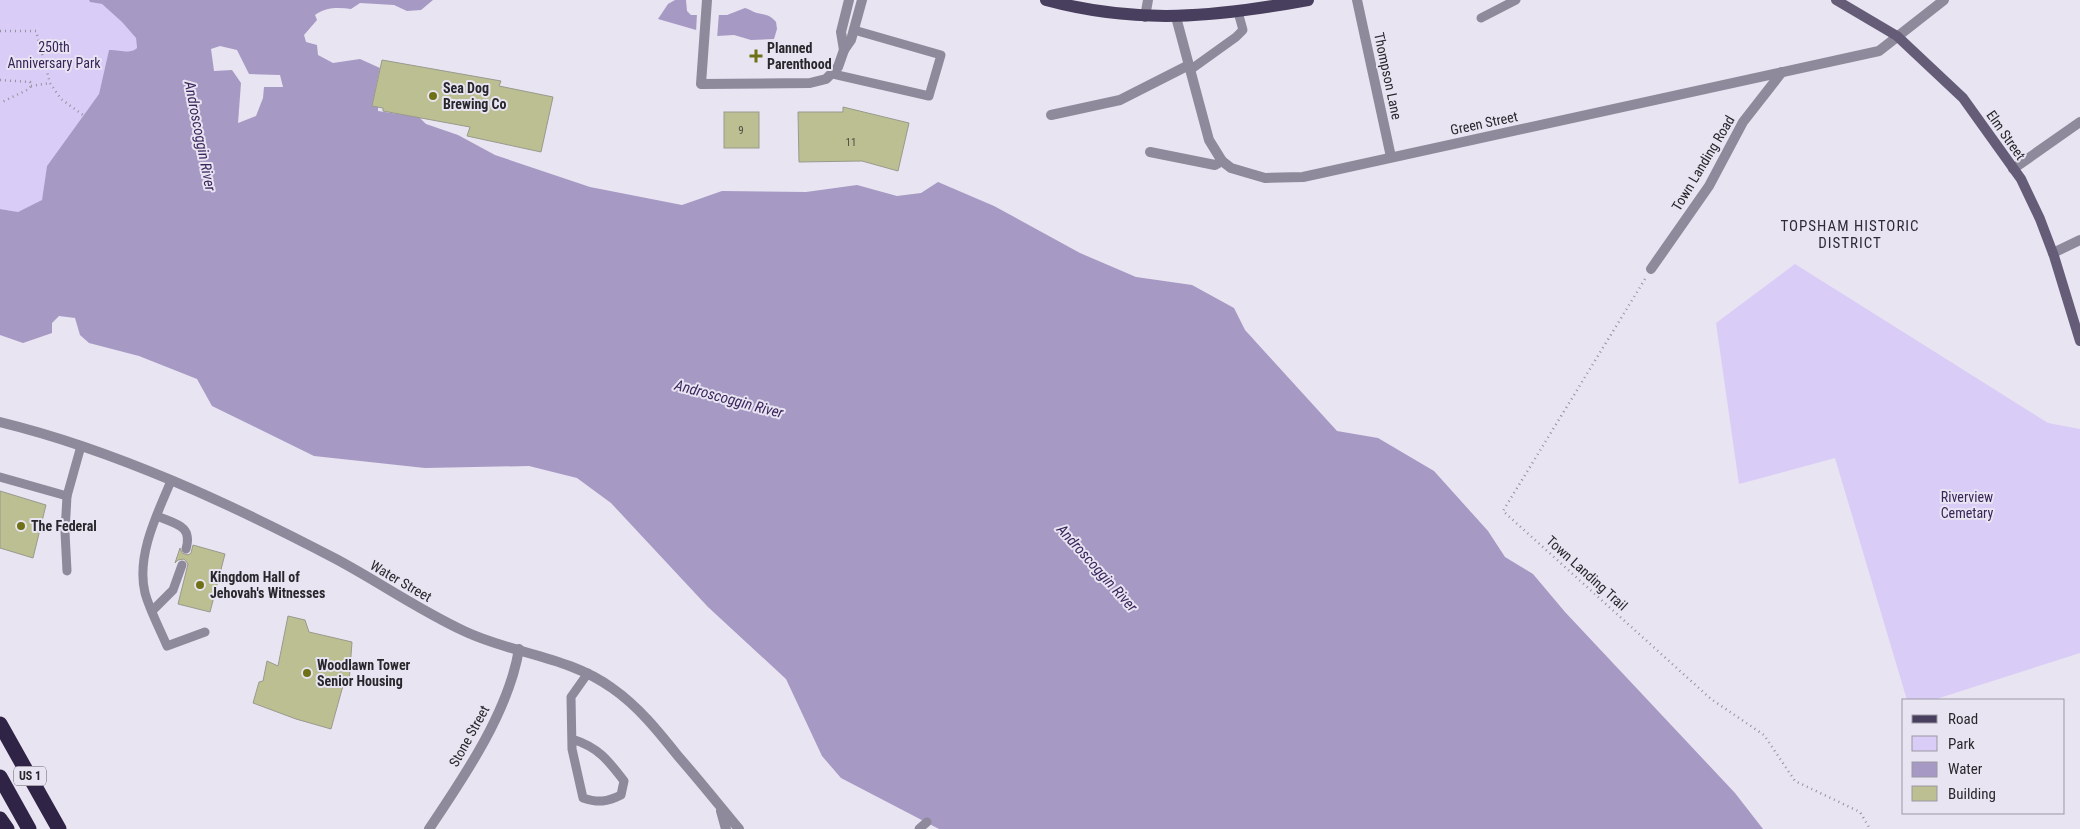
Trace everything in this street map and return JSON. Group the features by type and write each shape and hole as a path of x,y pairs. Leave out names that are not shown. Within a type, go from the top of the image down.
{"highway":[{"name":"US 1","path":"0,724 60,829"},
{"name":"US 1","path":"0,778 29,829"},
{"path":"0,818 7,829"}],"main road":[{"path":"1046,0 1072,7 1145,17 1176,17 1238,12 1308,0"},
{"name":"Elm Street","path":"1836,0 1897,36 1962,98 2021,180 2053,253 2080,341"}],"street":[{"path":"707,0 701,84 820,82 833,74 838,67 844,50 851,40 862,0"},
{"path":"844,50 841,32 848,0"},
{"path":"1145,17 1148,0"},
{"name":"Thompson Lane","path":"1357,0 1391,157"},
{"name":"Green Street","path":"1222,161 1231,168 1265,178 1302,177 1879,51 1944,0"},
{"path":"1150,152 1215,165 1222,161 1209,140 1176,17"},
{"path":"1050,114 1120,100 1190,68"},
{"name":"Town Landing Road","path":"1651,269 1709,186 1743,122 1782,72"},
{"path":"2013,169 2080,122"},
{"path":"2053,253 2080,240"},
{"name":"Water Street","path":"0,422 81,446 171,481 266,524 337,560 440,619 467,632 519,650 560,661 588,673 634,705 653,725 739,829"},
{"name":"Stone Street","path":"429,829 455,791 498,713 511,682 519,650"},
{"path":"719,805 726,829"}],"lane":[{"path":"1481,18 1516,0"},
{"path":"1190,68 1236,37 1243,30 1238,12"},
{"path":"833,74 929,96 941,55 854,30"},
{"path":"67,571 65,540 66,496 81,446"},
{"path":"0,477 66,496"},
{"path":"171,481 157,516 146,556 143,576 145,592 167,646 205,632"},
{"path":"157,516 187,531 186,549"},
{"path":"152,612 173,590 182,565"},
{"path":"572,739 588,744 608,760 624,781 620,794 609,801 597,802 583,798 572,749 571,697 588,673"},
{"path":"919,829 926,822"}],"path":[{"path":"0,31 36,31 50,83 61,99 83,115"},
{"path":"0,80 30,82 31,86"},
{"path":"0,103 31,86 50,83"},
{"name":"Town Landing Trail","path":"1651,269 1503,511 1711,699 1764,735 1795,781 1860,812 1870,829"}],"green space":[{"name":"250th Anniversary Park","path":"0,0 89,0 90,2 102,4 136,38 137,48 131,51 109,50 99,94 47,166 42,201 18,212 0,209"},
{"name":"Riverview Cemetary","path":"1795,264 2048,423 2080,429 2080,653 1936,699 1907,699 1835,458 1739,484 1716,323"}],"water":[{"name":"Androscoggin River","path":"89,0 433,0 421,10 407,11 394,5 360,3 351,9 323,10 315,15 317,20 304,35 306,42 317,45 318,55 333,63 360,59 380,68 372,106 378,107 378,111 419,117 426,124 458,135 495,155 590,187 682,205 722,191 806,192 857,185 897,196 921,193 938,182 994,206 1080,253 1136,277 1192,285 1234,308 1245,330 1337,431 1378,438 1434,471 1488,531 1505,557 1533,574 1565,612 1735,793 1763,829 939,829 841,778 822,756 786,679 708,607 611,503 577,478 529,466 425,468 314,456 212,406 197,379 139,356 89,343 80,335 75,318 59,316 52,323 52,333 23,343 0,335 0,209 18,212 42,200 47,166 99,94 109,50 131,51 137,48 136,38 122,22 102,4 90,2","holes":["220,46 237,50 249,74 280,75 283,87 264,87 263,98 256,116 238,123 241,83 232,70 214,71 211,49"]},
{"path":"675,0 686,0 687,11 691,15 727,15 745,8 768,16 776,22 777,29 774,39 751,40 734,35 717,36 658,19 668,4"}],"pier":[{"path":"697,13 719,13 717,39 696,33"}],"building":[{"path":"382,60 501,81 499,86 553,97 541,152 467,136 470,127 383,111 383,108 372,106"},
{"path":"843,107 909,123 898,171 862,161 799,162 798,112 843,112"},
{"path":"724,112 759,112 759,148 724,148"},
{"name":"The Federal","path":"0,491 46,505 33,558 0,548"},
{"name":"Kingdom Hall of Jehovah's Witnesses","path":"193,545 225,554 210,612 178,604 188,564 184,559 178,560 175,563 180,548 182,553 188,555 191,553"},
{"name":"Woodlawn Tower Senior Housing","path":"288,616 305,620 309,632 352,642 349,683 344,682 331,729 296,719 253,703 259,682 263,681 267,661 278,666"}],"place":[{"name":"Planned Parenthood","path":"756,56"},
{"name":"Sea Dog Brewing Co","path":"433,96"},
{"name":"The Federal","path":"21,526"},
{"name":"Kingdom Hall of Jehovah's Witnesses","path":"200,585"},
{"name":"Woodlawn Tower Senior Housing","path":"307,673"}],"district":[{"name":"TOPSHAM HISTORIC DISTRICT","path":"1850,234"}]}
